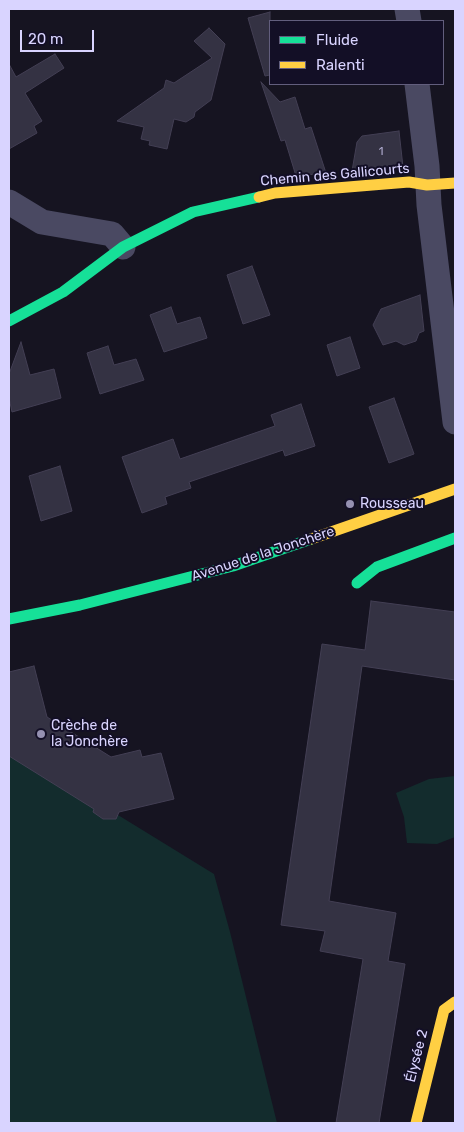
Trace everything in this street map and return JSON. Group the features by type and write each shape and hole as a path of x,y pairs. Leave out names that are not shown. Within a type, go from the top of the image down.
{"street":[{"path":"417,85 455,422"},
{"name":"Chemin des Gallicourts","path":"9,321 63,292 123,247 193,212 275,193 409,182 427,185 455,182"},
{"path":"9,202 42,222 112,234 123,247"},
{"name":"Avenue de la Jonchère","path":"9,619 80,605 233,566 455,489"},
{"path":"357,584 377,567 455,538"},
{"name":"Élysée 2","path":"416,1123 444,1010 455,1002"}],"green space":[{"path":"9,748 214,874 277,1123 9,1123"},
{"path":"455,776 455,837 437,844 407,843 404,817 396,793 429,779"}],"building":[{"path":"270,12 269,75 265,76 248,18"},
{"path":"209,28 225,44 211,100 195,112 194,117 186,122 174,119 167,149 149,145 150,141 141,139 144,127 117,121 164,88 166,80 174,83 212,58 194,41"},
{"path":"55,54 64,68 25,93 42,121 34,126 37,133 9,149 9,64 16,77"},
{"path":"261,82 280,102 295,97 305,129 311,127 326,173 296,176 285,140 281,141"},
{"path":"399,131 403,167 352,171 357,142 362,136"},
{"path":"252,266 270,315 243,324 227,275"},
{"path":"420,295 424,331 419,333 416,341 404,345 396,341 383,345 373,325 381,309"},
{"path":"171,307 177,324 200,317 207,338 164,352 150,315"},
{"path":"350,337 360,368 337,376 327,345"},
{"path":"21,342 30,375 54,369 61,398 12,412 9,398 9,374"},
{"path":"108,346 114,365 136,359 144,380 100,394 87,353"},
{"path":"394,398 414,454 389,463 369,407"},
{"path":"301,404 315,446 285,456 283,450 189,482 191,488 165,497 167,504 142,513 122,457 173,439 180,459 275,426 271,415"},
{"path":"60,466 72,511 41,521 29,476"},
{"path":"371,601 455,612 455,680 362,666 329,901 396,913 388,961 405,964 379,1123 336,1123 363,959 320,951 325,931 281,925 322,644 365,650"},
{"name":"Crèche de la Jonchère","path":"34,666 47,717 111,757 140,750 142,757 161,753 174,799 119,812 116,819 103,819 93,812 94,809 9,756 9,672"}],"traffic: fast":[{"path":"9,321 63,292 123,247 193,212 259,197"},
{"path":"357,583 377,567 455,538"},
{"path":"9,619 80,605 233,566 311,539"}],"traffic: slow":[{"path":"259,197 275,193 409,182 427,185 455,183"},
{"path":"311,539 455,489"},
{"path":"416,1123 444,1010 455,1002"}],"place":[{"name":"Rousseau","path":"350,504"},
{"name":"Crèche de la Jonchère","path":"41,734"}]}
